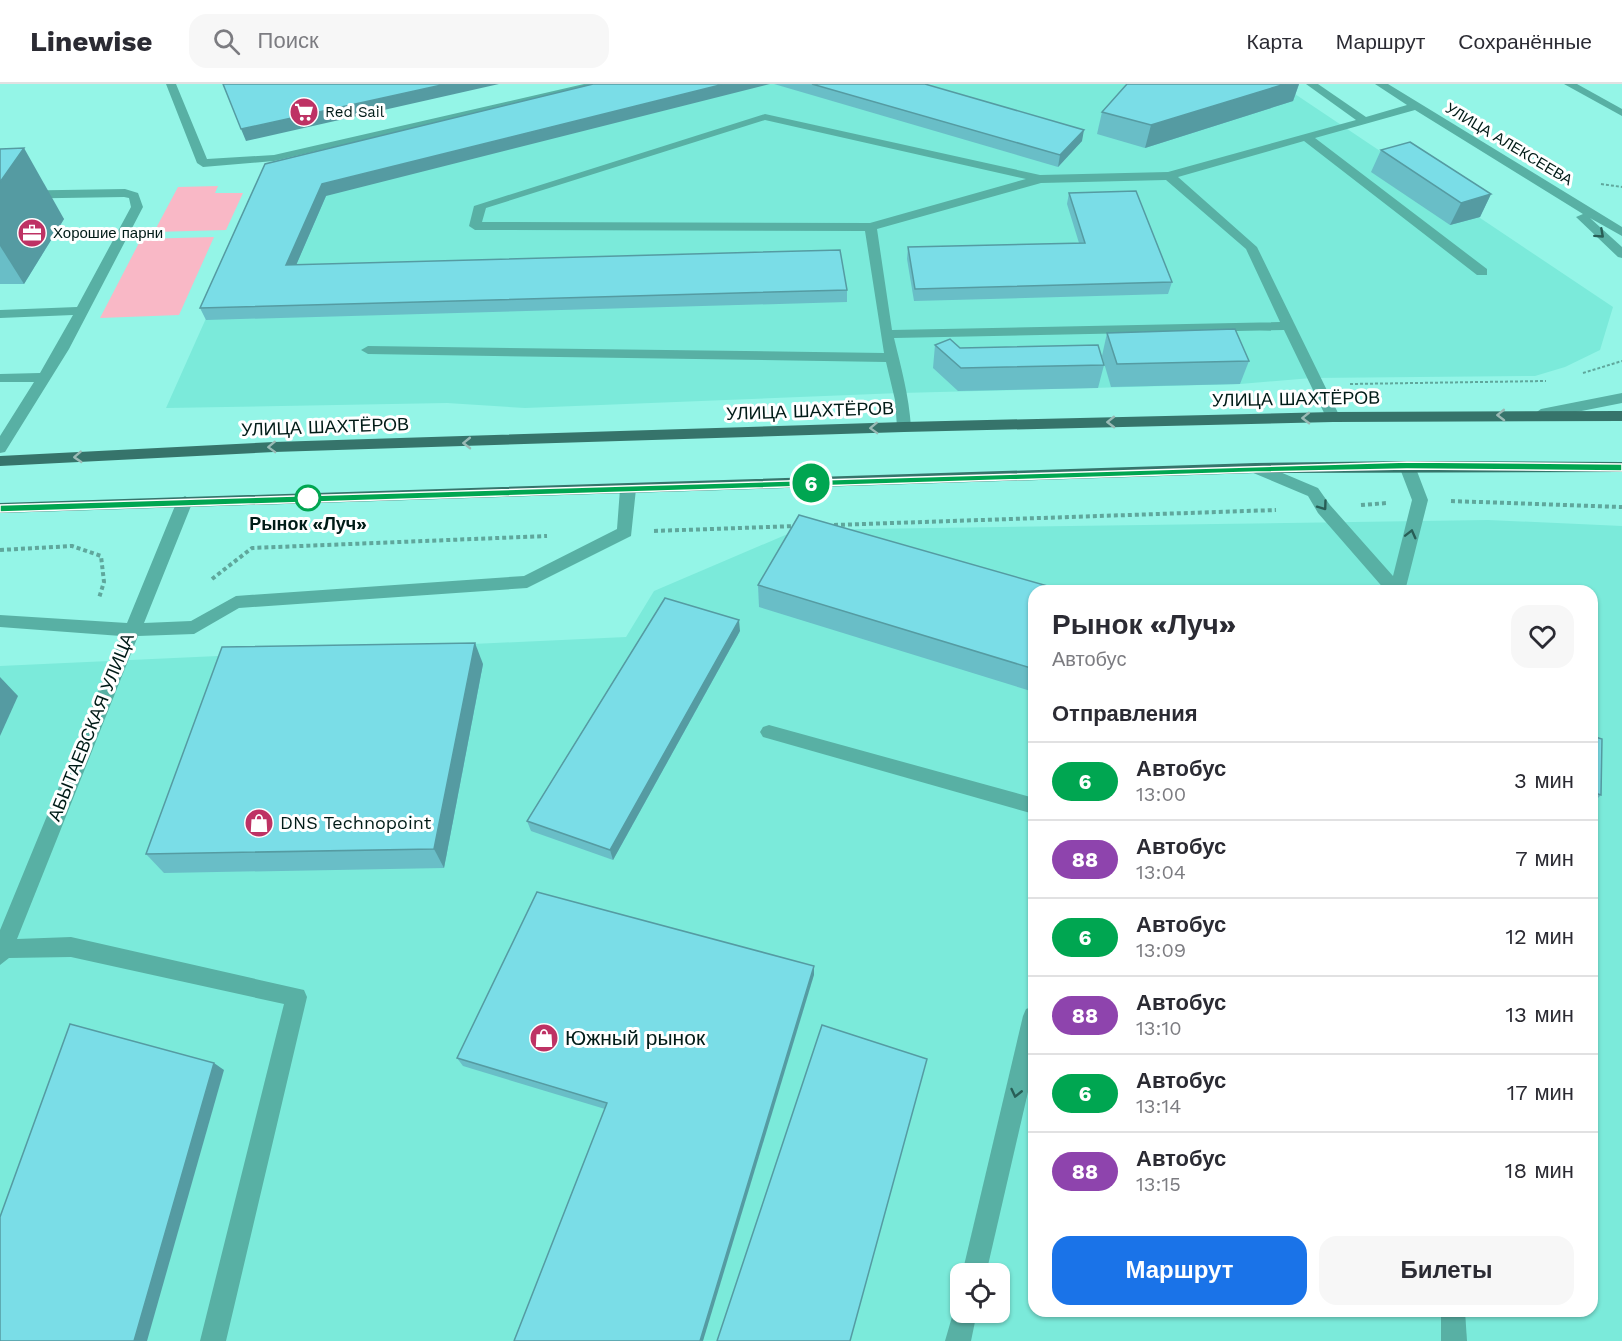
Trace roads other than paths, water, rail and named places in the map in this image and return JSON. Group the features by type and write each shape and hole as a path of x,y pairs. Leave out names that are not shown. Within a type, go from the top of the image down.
{"main road":[{"name":"УЛИЦА ШАХТЁРОВ","path":"0,461 274,447 526,441 904,427 1332,417 1541,414 1622,416"},
{"path":"0,508 1256,468 1622,467"}],"street":[{"path":"171,84 203,163 274,158 598,84"},
{"path":"1311,84 1364,120"},
{"name":"УЛИЦА АЛЕКСЕЕВА","path":"1380,84 1622,232"},
{"path":"1569,84 1622,113"},
{"path":"1040,179 871,227 475,226 480,206 765,117 1040,179 1169,176 1416,106"},
{"path":"1306,137 1482,272"},
{"path":"1169,176 1251,247 1332,417"},
{"path":"1547,186 1622,223"},
{"path":"1547,186 1622,254"},
{"path":"0,195 125,193 134,196 137,207 83,311 0,448"},
{"path":"871,227 886,334 894,358 904,427"},
{"path":"0,314 83,311"},
{"path":"886,334 1290,326"},
{"path":"368,350 894,358"},
{"path":"0,378 45,376"},
{"path":"1541,414 1622,398"},
{"path":"1398,585 1420,500 1407,466"},
{"path":"1256,468 1313,492 1324,509 1391,585"},
{"path":"0,621 130,630 194,627 236,602 527,582 625,532 628,489"},
{"name":"АБЫТАЕВСКАЯ УЛИЦА","path":"1,952 130,630 185,501"},
{"path":"769,732 1028,804"},
{"path":"1,952 70,947 296,997 213,1341"},
{"path":"977,1263 1028,1042"},
{"path":"1453,1317 1454,1341"},
{"path":"958,1341 962,1323"}],"place":[{"name":"Red Sail","path":"304,112"},
{"name":"Хорошие парни","path":"32,233"},
{"name":"Рынок «Луч»","path":"308,498"},
{"name":"DNS Technopoint","path":"259,823"},
{"name":"Южный рынок","path":"544,1038"}]}
